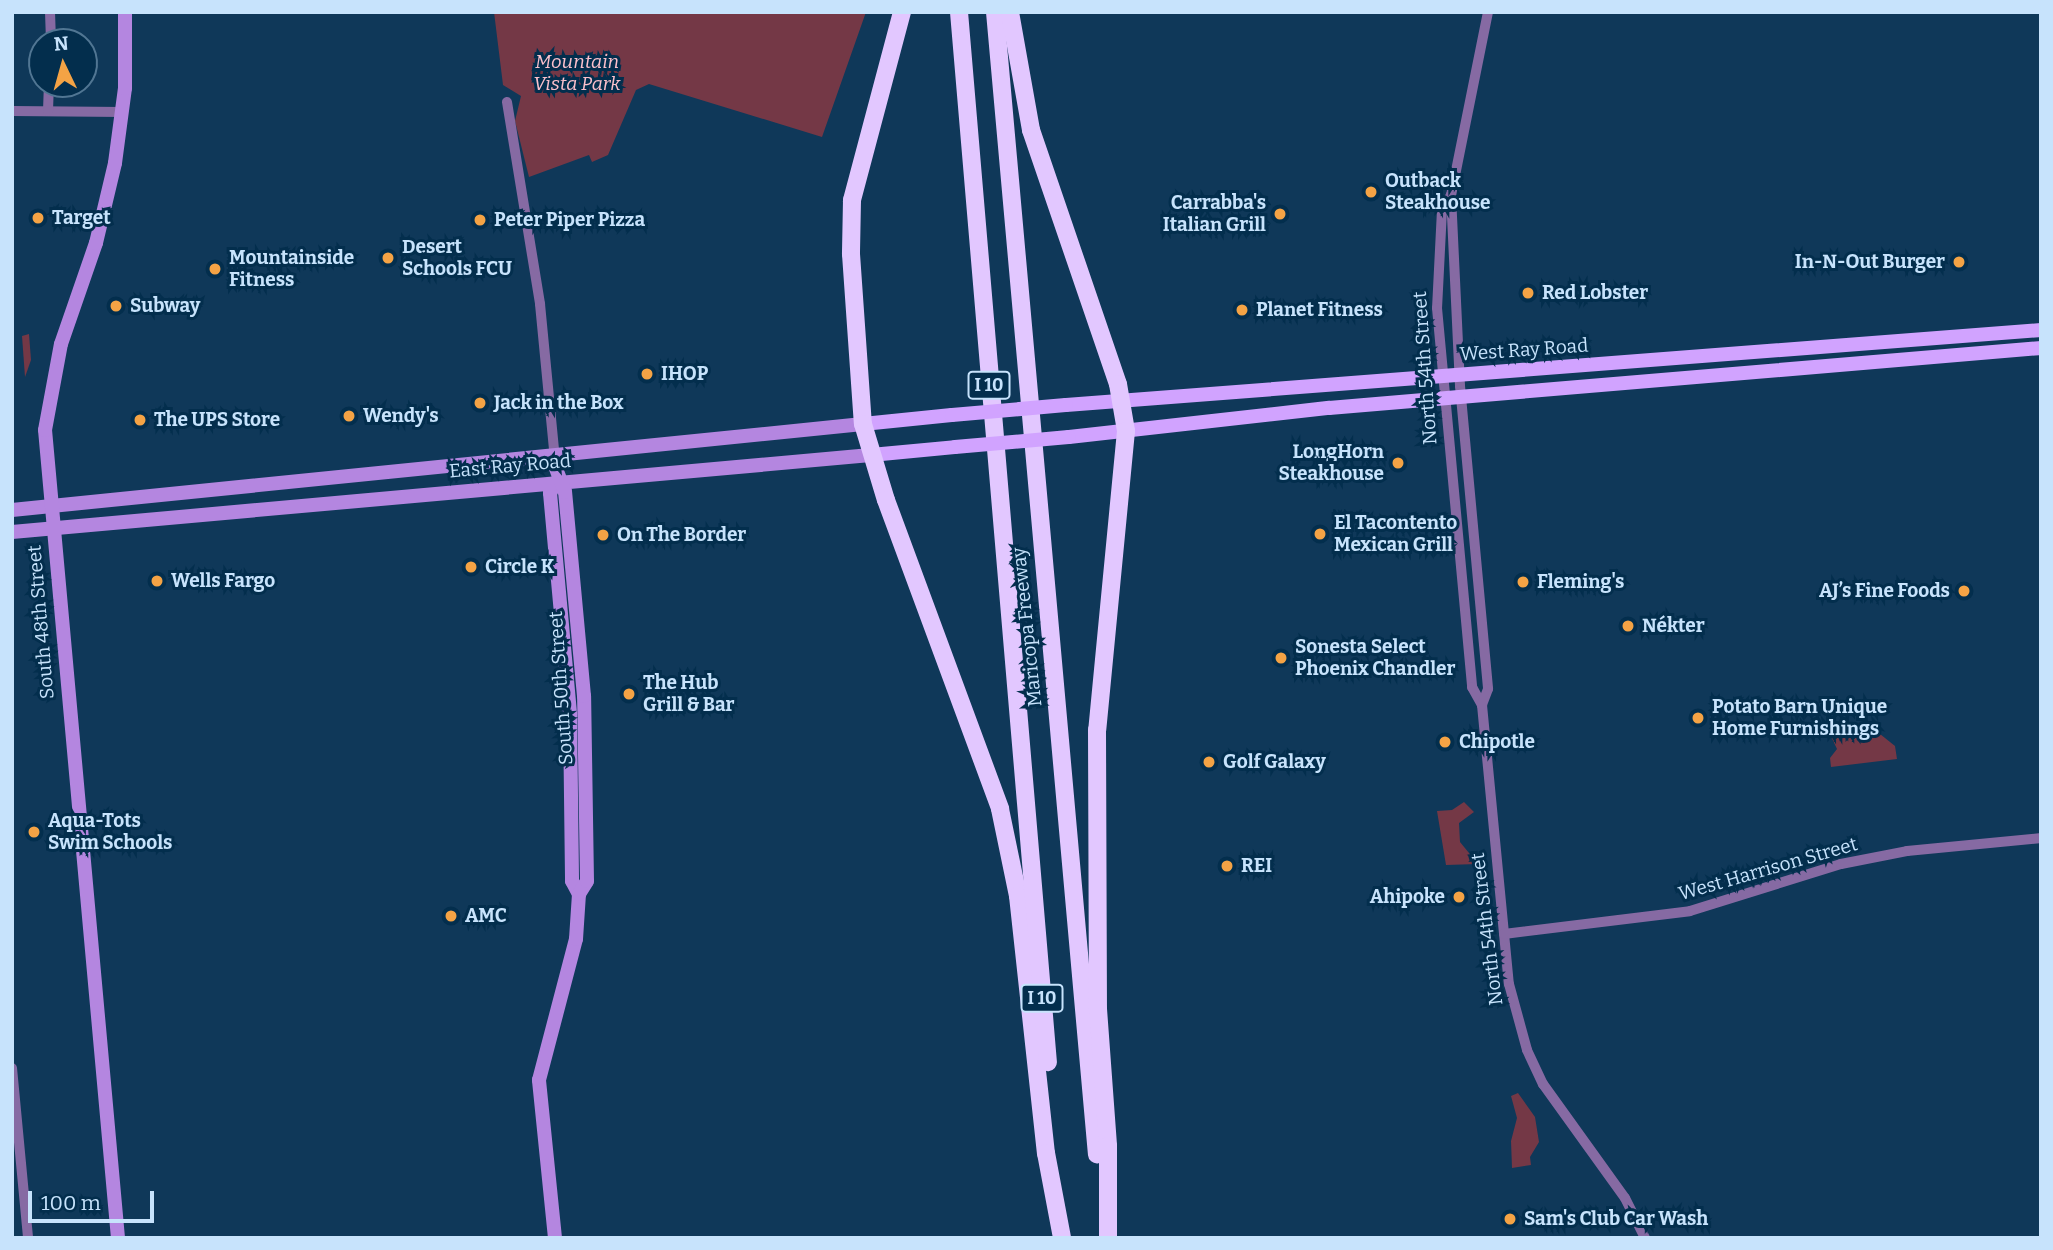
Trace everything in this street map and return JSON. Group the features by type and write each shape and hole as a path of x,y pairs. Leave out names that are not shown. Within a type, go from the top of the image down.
{"highway":[{"path":"902,12 852,200 863,424 871,455 1000,809 1018,896 1045,1142 1063,1238"},
{"name":"Maricopa Freeway","path":"959,12 1063,1238"},
{"name":"Maricopa Freeway","path":"995,12 1107,1238"},
{"path":"1010,12 1031,130 1121,400 1126,431 1097,730 1097,997 1108,1146 1107,1238"}],"main road":[{"name":"South 48th Street","path":"118,1238 50,506 46,430 53,379 100,226 123,112 125,12"},
{"name":"West Ray Road","path":"1010,410 2041,330"},
{"name":"West Ray Road","path":"1012,442 1443,398 2041,348"},
{"name":"East Ray Road","path":"12,532 556,468 863,424 1010,410"},
{"name":"East Ray Road","path":"12,510 556,468 871,455 1012,442"},
{"name":"South 50th Street","path":"555,1238 539,1080 576,939 579,894 587,881 585,711 565,492 556,468"}],"street":[{"name":"North 54th Street","path":"1482,705 1488,689 1459,374 1451,195 1488,12"},
{"path":"48,98 48,111"},
{"name":"South 50th Street","path":"506,102 540,304 556,468"},
{"path":"12,111 123,112"},
{"name":"North 54th Street","path":"1451,195 1442,211 1437,257 1443,398 1472,687 1482,705 1513,1007 1527,1050 1543,1084 1625,1198 1645,1238"},
{"name":"West Harrison Street","path":"1504,934 1690,911 1841,864 1907,851 2041,838"},
{"path":"12,1068 17,1175 28,1238"}],"green space":[{"name":"Mountain Vista Park","path":"494,12 866,12 822,137 649,84 636,90 608,155 592,162 589,155 529,177 515,121 521,96 503,85"},
{"path":"29,334 31,360 25,377 22,336"},
{"path":"1865,722 1895,746 1897,759 1831,767 1830,758 1837,749 1827,728"},
{"path":"1464,802 1474,812 1459,823 1460,842 1478,864 1446,865 1437,811 1452,810"},
{"path":"1518,1093 1535,1117 1539,1142 1530,1157 1531,1165 1512,1168 1511,1141 1517,1118 1511,1096"}],"place":[{"name":"Outback Steakhouse","path":"1371,192"},
{"name":"Carrabba's Italian Grill","path":"1280,214"},
{"name":"Target","path":"38,218"},
{"name":"Peter Piper Pizza","path":"480,220"},
{"name":"Desert Schools FCU","path":"388,258"},
{"name":"In-N-Out Burger","path":"1959,262"},
{"name":"Mountainside Fitness","path":"215,269"},
{"name":"Red Lobster","path":"1528,293"},
{"name":"Subway","path":"116,306"},
{"name":"Planet Fitness","path":"1242,310"},
{"name":"IHOP","path":"647,374"},
{"name":"Jack in the Box","path":"480,403"},
{"name":"Wendy's","path":"349,416"},
{"name":"The UPS Store","path":"140,420"},
{"name":"LongHorn Steakhouse","path":"1398,463"},
{"name":"El Tacontento Mexican Grill","path":"1320,534"},
{"name":"On The Border","path":"603,535"},
{"name":"Circle K","path":"471,567"},
{"name":"Wells Fargo","path":"157,581"},
{"name":"Fleming's","path":"1523,582"},
{"name":"AJ’s Fine Foods","path":"1964,591"},
{"name":"Nékter","path":"1628,626"},
{"name":"Sonesta Select Phoenix Chandler","path":"1281,658"},
{"name":"The Hub Grill & Bar","path":"629,694"},
{"name":"Potato Barn Unique Home Furnishings","path":"1698,718"},
{"name":"Chipotle","path":"1445,742"},
{"name":"Golf Galaxy","path":"1209,762"},
{"name":"Aqua-Tots Swim Schools","path":"34,832"},
{"name":"REI","path":"1227,866"},
{"name":"Ahipoke","path":"1459,897"},
{"name":"AMC","path":"451,916"},
{"name":"Sam's Club Car Wash","path":"1510,1219"}]}
